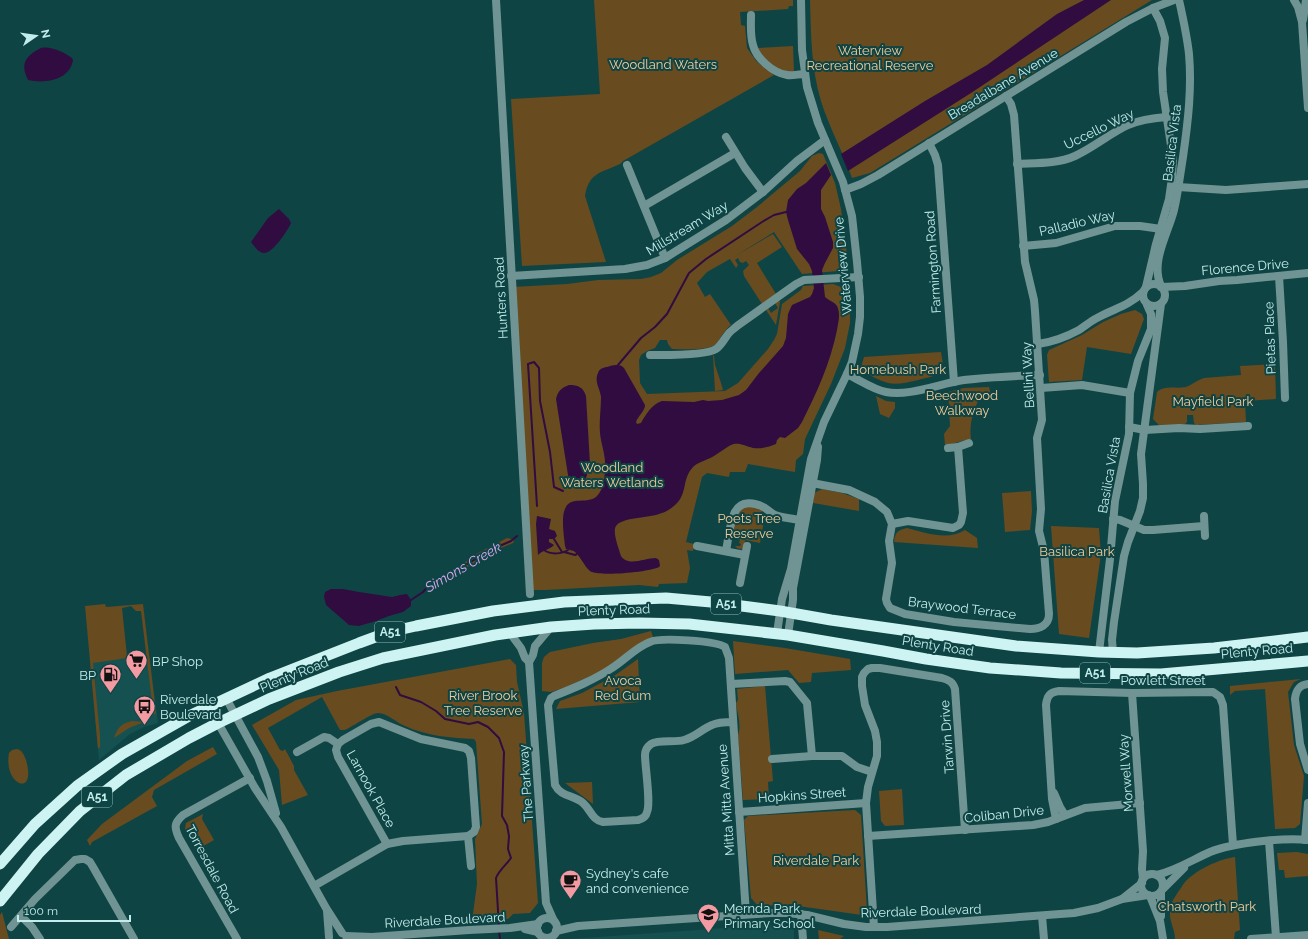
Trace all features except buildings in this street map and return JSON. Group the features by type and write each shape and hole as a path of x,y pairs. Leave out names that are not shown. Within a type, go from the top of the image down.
{"highway":[{"name":"Plenty Road","path":"0,864 40,820 66,795 93,774 134,747 167,728 250,686 358,643 389,632 493,611 564,602 666,598 711,602 785,612 831,620 1016,646 1099,652 1137,652 1221,647 1308,637"},
{"name":"Plenty Road","path":"0,902 38,854 80,811 126,775 159,754 218,723 289,691 339,672 383,658 510,633 551,627 639,622 689,624 782,634 883,650 926,659 990,668 1061,673 1161,674 1308,661"}],"street":[{"name":"Hunters Road","path":"496,0 530,594"},
{"name":"Waterview Drive","path":"782,634 791,569 809,483 811,459 824,422 847,374 858,334 860,317 852,216 841,177 811,104 802,50 801,0"},
{"name":"Breadalbane Avenue","path":"845,190 868,181 1126,22 1153,8 1174,0"},
{"name":"Basilica Vista","path":"1161,286 1157,272 1158,262 1174,211 1187,126 1190,92 1189,54 1179,0"},
{"path":"1294,0 1298,7 1302,22 1308,108"},
{"path":"1302,22 1306,0"},
{"name":"Basilica Vista","path":"1145,289 1169,199 1173,159 1163,92 1162,69 1165,38 1160,21 1153,8"},
{"path":"751,14 752,43 757,54 763,61 780,73 788,75 805,74"},
{"name":"Bellini Way","path":"1003,98 1014,121 1025,268 1034,300 1038,344 1042,420 1037,438 1041,509 1039,532 1044,551 1049,614 1048,621 1043,626"},
{"name":"Uccello Way","path":"1018,164 1052,162 1066,159 1084,151 1129,124 1142,120 1166,117"},
{"path":"726,137 744,168 763,192"},
{"name":"Millstream Way","path":"512,276 625,269 647,265 665,258 726,220 763,192 797,161 825,140"},
{"name":"Farmington Road","path":"929,144 938,165 954,382"},
{"path":"644,206 735,153"},
{"path":"627,165 640,200 644,206 665,258"},
{"path":"1178,187 1232,190 1308,184"},
{"name":"Palladio Way","path":"1023,246 1056,243 1115,226 1140,226 1161,229"},
{"name":"Florence Drive","path":"1161,286 1185,286 1218,280 1308,273"},
{"name":"Pietas Place","path":"1279,276 1285,398"},
{"path":"650,355 714,351 719,347 729,332 796,284 804,280 858,277"},
{"path":"1038,344 1058,340 1080,329 1096,318 1125,306 1135,300 1145,289 1153,284 1161,286 1165,292 1141,454 1144,484 1143,498 1124,556 1112,640 1113,652"},
{"name":"Florence Drive","path":"1163,301 1173,292 1185,286"},
{"path":"1145,289 1143,299 1147,304"},
{"path":"1125,306 1147,304 1155,306 1163,301"},
{"name":"Basilica Vista","path":"1099,652 1110,559 1113,519 1118,483 1129,427 1130,393 1138,361 1151,329 1151,314 1147,304"},
{"path":"847,374 886,392 897,393 910,392 954,382 983,378 1040,375"},
{"path":"1041,388 1082,385 1130,393"},
{"path":"1129,427 1145,430 1248,426"},
{"path":"948,448 958,447 969,443"},
{"path":"809,483 849,490 863,496 883,508 890,516 892,524 908,521 950,528 959,525 963,512 958,447"},
{"path":"726,551 733,514 741,505 748,503 754,504 766,508 775,515 802,520"},
{"path":"1204,516 1205,536"},
{"path":"1113,519 1120,520 1144,530 1204,526"},
{"name":"Braywood Terrace","path":"892,524 889,541 892,564 886,599 890,608 898,612 954,622 1030,629 1043,626"},
{"path":"697,546 745,555"},
{"path":"740,583 747,546"},
{"name":"The Parkway","path":"551,627 535,646 533,655 529,662 546,903 555,930"},
{"name":"The Parkway","path":"510,633 529,662"},
{"name":"Mitta Mitta Avenue","path":"733,722 711,725 685,740 654,743 648,746 646,748 645,755 648,810 642,819 611,822 600,821 593,817 583,803 560,792 555,785 548,709 549,701 554,696 581,685 604,673 649,642 662,639 716,643 723,645 727,649 731,684 746,914"},
{"name":"Tarwin Drive","path":"874,927 866,803 868,787 877,756 877,742 864,701 862,676 866,671 872,668 880,668 942,678 951,681 953,684 956,690 965,830"},
{"path":"731,684 788,681 793,684 807,703 812,756"},
{"path":"1308,684 1298,688 1295,694 1295,699 1300,744 1308,770"},
{"name":"Powlett Street","path":"1056,819 1052,799 1046,705 1047,698 1052,692 1213,692 1220,697 1223,705 1233,845"},
{"name":"Morwell Way","path":"1132,693 1143,851 1143,881"},
{"path":"226,698 258,757 281,828"},
{"path":"209,707 281,828 326,908 345,936"},
{"path":"314,886 388,844 403,841 468,836 474,832 476,824 471,758 470,753 465,748 421,739 379,722 371,724 338,744"},
{"name":"Larnook Place","path":"297,752 324,737 329,738 338,744 336,750 338,757 388,844"},
{"path":"772,759 812,756 842,756 857,766 872,772"},
{"name":"Torresdale Road","path":"237,939 179,838 175,827 177,820 182,816 250,778"},
{"name":"Powlett Street","path":"1052,787 1060,807 1066,815"},
{"name":"Hopkins Street","path":"740,812 866,803"},
{"name":"Coliban Drive","path":"868,836 1033,825 1048,822 1093,807 1140,803"},
{"path":"1164,939 1160,921 1149,896 1142,889 1143,881 1148,875 1156,875 1187,864 1210,852 1233,845 1269,841 1307,840 1308,803"},
{"path":"468,836 471,866"},
{"path":"1269,841 1276,937"},
{"name":"Morwell Way","path":"1143,851 1146,863 1156,875"},
{"path":"11,927 35,899 75,860 80,858 90,862 134,939"},
{"path":"1149,896 1156,895 1162,890 1187,864"},
{"path":"1156,875 1162,881 1160,921"},
{"name":"Riverdale Boulevard","path":"1122,900 1143,881"},
{"name":"Riverdale Boulevard","path":"555,930 578,926 770,913 804,915 844,924 874,927 1042,916 1086,911 1122,900 1149,896"},
{"name":"The Parkway","path":"540,930 546,903"},
{"path":"326,908 327,938"},
{"path":"803,939 804,915"},
{"path":"804,915 807,939"},
{"path":"21,916 32,927 40,939"},
{"path":"1042,916 1044,939"},
{"path":"546,918 552,919 555,930 549,937 543,936 540,930 546,918"},
{"name":"Riverdale Boulevard","path":"327,938 333,933 345,936 369,938 427,936 469,930 510,928 540,930"},
{"path":"469,930 470,939"},
{"path":"1251,939 1308,935"}],"shaded area":[{"path":"1084,0 1111,0 971,93 848,171 841,154 925,101 987,65 1057,14"},
{"path":"41,48 57,50 72,58 73,60 71,67 62,76 56,79 49,81 28,80 24,65 31,54"},
{"path":"826,163 831,175 821,190 821,209 833,242 833,248 822,270 825,297 837,306 839,318 827,366 802,422 798,428 785,438 780,437 776,444 771,446 753,448 741,444 735,444 700,462 689,472 683,494 676,504 670,509 663,513 624,521 616,526 616,541 621,556 624,559 628,561 637,561 656,558 659,560 659,567 646,571 613,574 595,573 590,571 575,552 566,549 563,517 567,505 575,501 594,499 601,490 604,482 605,463 600,428 601,397 597,382 599,371 603,368 614,365 619,365 624,368 645,405 636,422 637,424 641,423 647,413 658,402 722,400 739,395 746,390 783,346 786,338 788,314 792,305 810,297 812,294 814,288 812,271 809,264 797,249 786,212 788,200 797,189 806,183"},
{"path":"279,209 291,223 275,246 267,253 263,253 256,249 251,242 268,218"},
{"path":"569,385 580,387 586,396 590,464 586,478 578,482 571,481 568,475 556,399 560,390"},
{"path":"537,516 551,519 549,529 555,531 557,536 554,539 549,539 549,542 554,545 538,555 536,524"},
{"path":"331,589 343,589 392,597 407,594 411,600 411,606 403,612 376,621 359,626 349,625 326,605 324,597 325,592"},
{"path":"149,653 158,723 144,727 130,734 99,760 90,663"},
{"name":"Mernda Park Primary School","path":"782,924 791,925 794,930 794,939 570,939"}],"green space":[{"name":"Woodland Waters","path":"594,0 793,0 793,6 789,6 788,9 740,12 741,25 745,26 747,48 757,62 774,75 620,164 597,174 589,182 585,196 606,262 522,266 511,99 600,94"},
{"name":"Waterview Recreational Reserve","path":"810,0 1152,0 870,173 852,178 828,120 818,89 812,51"},
{"path":"793,46 794,72 783,71 773,65 764,57 758,48"},
{"name":"Woodland Waters Wetlands","path":"819,153 823,154 835,183 841,209 847,255 838,271 802,274 774,232 735,256 773,234 782,247 757,263 776,294 762,304 744,276 743,271 749,265 746,261 743,263 740,262 738,258 735,260 738,265 736,268 730,259 707,272 697,283 705,297 710,294 731,325 716,344 702,349 672,349 667,340 660,340 655,348 641,355 639,360 640,383 647,394 725,391 738,383 774,340 777,334 782,304 801,290 803,286 833,284 841,287 850,297 850,323 845,348 831,384 805,439 803,454 796,460 795,472 748,464 745,472 730,472 729,477 707,473 702,477 686,542 694,544 693,551 687,550 690,568 687,583 659,584 658,587 639,585 530,590 513,287 567,284 598,280 641,279 661,273 677,260 732,226 800,171 812,156"},
{"path":"779,300 780,302 776,325 766,310 768,308 771,313 778,308 775,303"},
{"path":"1135,310 1142,314 1144,319 1131,354 1087,347 1082,380 1049,382 1047,355 1049,350 1082,335 1103,322"},
{"name":"Homebush Park","path":"941,352 943,368 938,375 906,383 894,384 884,382 862,371 861,367 864,357"},
{"path":"713,355 715,365 723,390 715,391"},
{"name":"Mayfield Park","path":"1275,364 1276,399 1245,401 1246,422 1196,425 1194,423 1193,415 1187,415 1187,422 1185,424 1160,426 1153,419 1157,392 1160,390 1186,387 1204,378 1241,375 1240,366"},
{"name":"Beechwood Walkway","path":"989,387 991,395 980,397 975,407 971,423 971,439 945,445 944,434 950,426 948,392 964,388"},
{"path":"876,396 886,401 895,402 895,408 889,418 880,414"},
{"path":"822,489 842,493 859,499 859,511 813,503 814,493"},
{"path":"1031,491 1032,511 1030,530 1005,532 1002,493"},
{"name":"Poets Tree Reserve","path":"747,505 760,509 765,515 760,543 745,540 744,550 735,546 740,546 740,540 738,540 738,537 732,536 736,514"},
{"name":"Basilica Park","path":"1051,526 1099,528 1101,554 1089,638 1059,634"},
{"path":"907,528 929,534 944,536 965,530 977,538 978,548 894,542 895,536 898,532"},
{"path":"507,538 514,541 513,543 499,549 443,581 438,579 467,561 470,557"},
{"path":"105,604 106,607 143,604 156,713 154,715 141,611 136,611 131,606 122,608 127,656 141,654 141,656 93,663 100,736 100,747 98,749 85,606"},
{"path":"651,631 653,637 646,640 612,665 564,688 551,692 542,691 542,663 544,657 550,652 621,639"},
{"path":"733,641 850,659 851,670 812,673 811,682 799,683 788,670 735,674"},
{"name":"River Brook Tree Reserve","path":"510,659 516,665 517,682 524,713 538,903 530,913 513,914 508,919 485,921 479,916 471,917 473,914 477,884 475,839 482,824 476,742 474,739 448,737 422,732 402,725 381,713 371,715 345,730 340,730 322,697 268,728 280,750 283,751 285,749 294,766 294,770 308,795 282,805 279,770 252,725 296,700"},
{"name":"Avoca Red Gum","path":"638,659 640,702 556,709 560,701 582,693 614,676"},
{"path":"1301,679 1294,682 1288,692 1294,745 1304,776 1300,824 1295,828 1275,829 1265,689 1235,691 1230,695 1230,686"},
{"path":"765,686 773,781 768,782 769,799 743,800 738,735 739,723 736,703 738,700 737,689"},
{"path":"132,721 144,722 129,728 114,738 120,726"},
{"path":"213,747 217,754 154,790 152,797 157,806 92,842 90,846 87,840 102,824 187,761"},
{"path":"17,749 22,752 26,760 28,772 27,780 24,783 19,783 15,780 8,764 9,753 12,750"},
{"path":"592,782 593,804 565,783"},
{"path":"902,789 904,825 885,826 881,821 879,791"},
{"name":"Riverdale Park","path":"855,810 861,815 867,911 862,915 787,905 758,906 751,898 744,820 748,816"},
{"path":"203,814 202,819 214,840 200,848 198,853 185,829 186,823"},
{"path":"1297,852 1308,854 1308,876 1285,878 1284,870 1279,870 1277,853"},
{"name":"Chatsworth Park","path":"1235,857 1240,930 1235,932 1234,939 1175,939 1170,919 1170,909 1172,901 1184,883 1195,873 1208,866 1222,860"},
{"path":"2,912 9,939 0,939 0,915"},
{"path":"818,930 844,936 840,939 819,939"}],"waterway":[{"path":"618,365 641,338 655,327 667,314 689,273 706,259 762,222 774,215 786,212"},
{"path":"537,506 528,364 534,362 539,368 540,401 550,452 554,487 563,491"},
{"name":"Simons Creek","path":"411,600 423,592 431,583 441,579 493,549 511,541 517,536"},
{"path":"554,539 562,552"},
{"path":"544,550 550,553 568,550"},
{"path":"564,552 575,555 577,554"},
{"path":"396,687 400,695 421,702 436,711 445,719 469,724 478,722 488,727 499,738 504,752 502,816 507,825 509,836 508,849 511,858 496,878 499,927"},
{"path":"499,931 500,939"}],"place":[{"name":"BP Shop","path":"137,680"},
{"name":"BP","path":"111,694"},
{"name":"Riverdale Boulevard","path":"144,726"},
{"name":"Sydney's cafe and convenience","path":"570,900"},
{"name":"Mernda Park Primary School","path":"708,934"}]}
